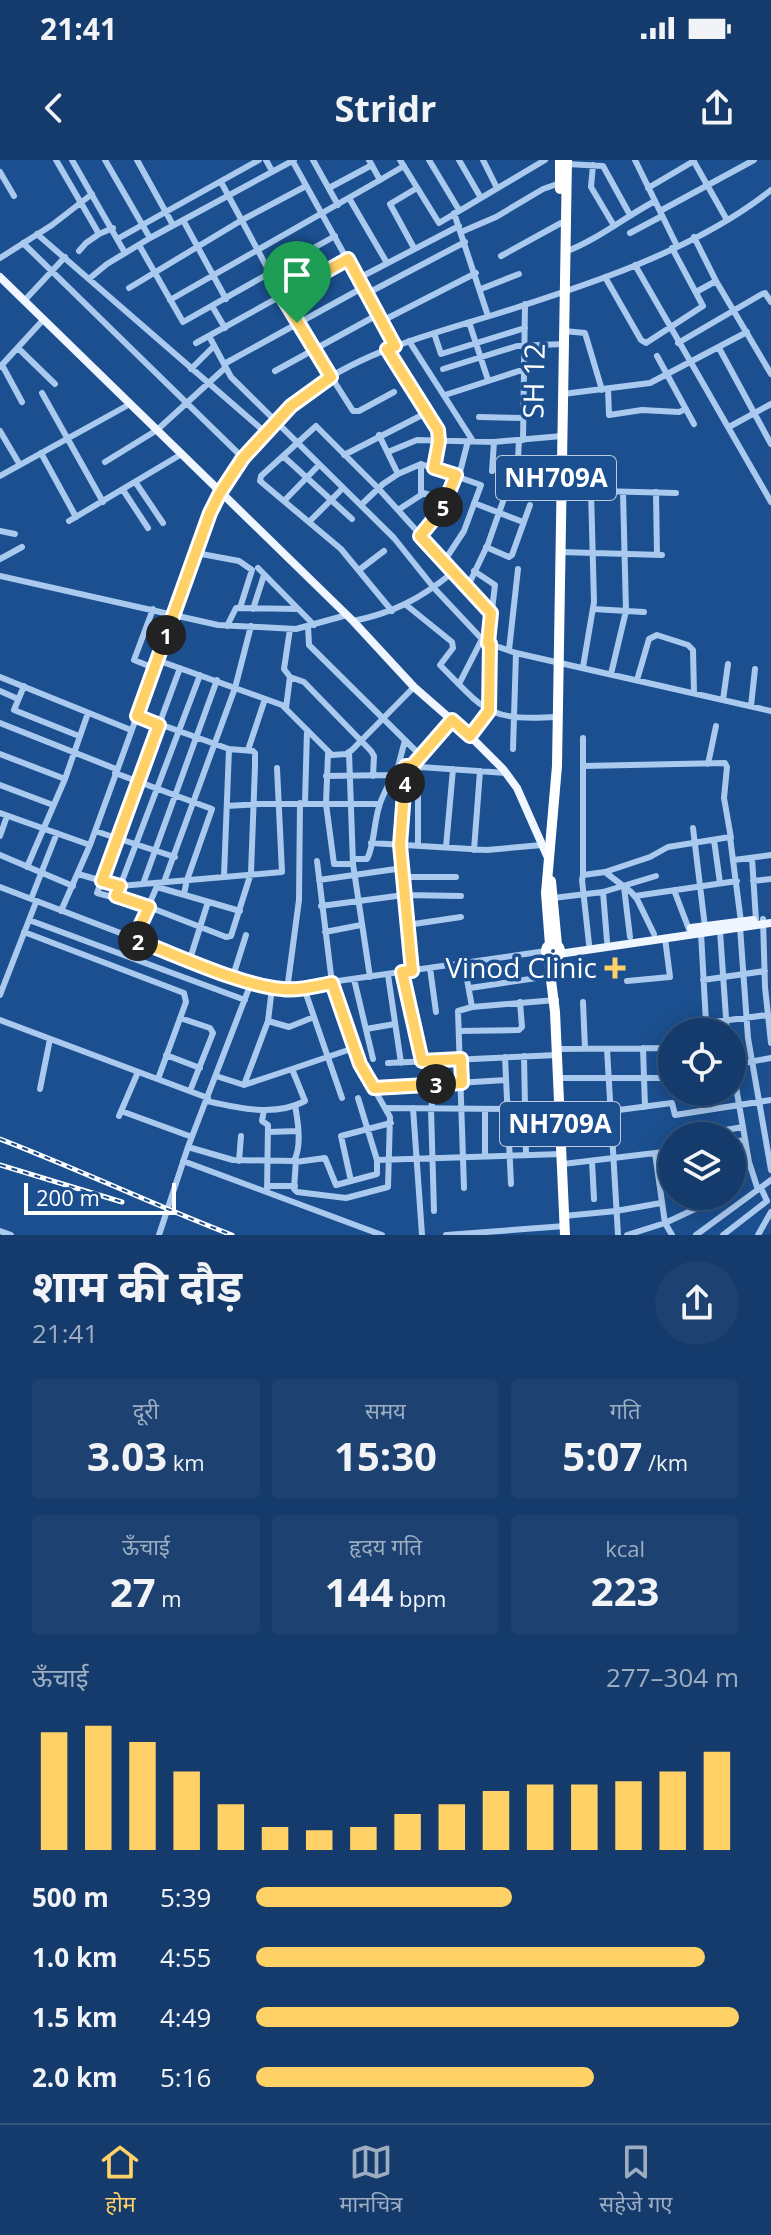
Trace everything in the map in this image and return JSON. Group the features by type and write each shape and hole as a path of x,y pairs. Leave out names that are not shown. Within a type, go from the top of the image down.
{"highway":[{"name":"SH 12","path":"565,161 560,183 562,291 554,795 546,893 554,951 550,976 555,1012 565,1226"},
{"name":"SH 12","path":"555,661 560,552 559,436 563,394 561,344 564,331 565,161"},
{"name":"SH 12","path":"549,863 553,898 554,1000"}],"main road":[{"path":"0,277 350,618 414,687 470,736 506,773 517,788 549,863"},
{"path":"554,951 630,937 765,921"},
{"path":"703,930 720,931 740,924"},
{"path":"554,951 665,938 690,931"}],"street":[{"path":"56,160 99,234"},
{"path":"72,160 125,253"},
{"path":"105,160 150,238"},
{"path":"137,160 173,225"},
{"path":"119,238 259,160"},
{"path":"266,160 272,171"},
{"path":"90,278 150,238 293,160 366,290 391,347 438,430 434,468"},
{"path":"313,160 338,205"},
{"path":"429,160 456,212 488,316"},
{"path":"459,160 481,198"},
{"path":"483,160 497,188"},
{"path":"170,300 323,214 402,163 438,222 545,160"},
{"path":"605,277 644,343 702,308 635,160"},
{"path":"630,233 754,160"},
{"path":"565,161 596,163 606,170 630,215"},
{"path":"648,188 694,161 727,220"},
{"path":"329,188 370,163 380,180"},
{"path":"596,163 591,187 613,224"},
{"path":"0,172 14,196"},
{"path":"221,182 313,351 353,411 359,411 394,392"},
{"path":"359,278 414,248 502,214 537,192 560,183"},
{"path":"129,288 242,220 306,186"},
{"path":"414,248 390,204 417,188"},
{"path":"61,911 90,845 220,493 243,458 276,422 303,396 355,363 391,347 635,265 727,220 771,190"},
{"path":"0,258 92,194"},
{"path":"349,198 387,263"},
{"path":"565,252 586,243 655,201"},
{"path":"183,220 226,299"},
{"path":"501,256 561,223"},
{"path":"79,251 99,234 113,228"},
{"path":"37,234 266,433"},
{"path":"139,245 183,322 335,236"},
{"path":"694,237 771,374"},
{"path":"105,462 157,430 224,366 297,323 465,242"},
{"path":"23,243 243,458"},
{"path":"24,301 65,257"},
{"path":"196,343 348,259"},
{"path":"635,265 771,502"},
{"path":"275,371 380,317 476,273"},
{"path":"481,289 519,274"},
{"path":"696,292 716,281"},
{"path":"678,343 765,293 771,302"},
{"path":"517,479 524,418 525,304"},
{"path":"212,306 225,328"},
{"path":"22,402 1,364 43,320"},
{"path":"469,322 488,380"},
{"path":"434,333 441,354 525,328"},
{"path":"564,331 585,333 605,390 609,415 642,410 679,412 686,409"},
{"path":"563,394 650,383 747,332"},
{"path":"209,336 224,366 297,444 394,538 434,588 487,642 512,652 771,711"},
{"path":"409,341 445,395 470,441 447,500 420,536"},
{"path":"443,369 524,344 561,344"},
{"path":"191,369 214,346"},
{"path":"18,348 55,384"},
{"path":"719,348 771,444"},
{"path":"657,356 694,424"},
{"path":"445,395 525,369"},
{"path":"42,393 103,502"},
{"path":"0,476 130,404"},
{"path":"729,427 771,404"},
{"path":"344,455 428,412"},
{"path":"479,417 524,418"},
{"path":"392,611 341,549 260,479 317,426 378,488 491,613"},
{"path":"0,431 20,465"},
{"path":"379,435 398,474"},
{"path":"388,452 417,440 494,442 559,436"},
{"path":"492,471 494,442"},
{"path":"41,453 72,519 180,455"},
{"path":"283,456 352,519"},
{"path":"421,464 421,493"},
{"path":"361,505 398,474 421,464 481,485 464,531 443,563"},
{"path":"284,501 319,465"},
{"path":"136,483 163,523"},
{"path":"309,522 343,488"},
{"path":"123,490 148,528"},
{"path":"467,588 507,490"},
{"path":"561,490 676,493"},
{"path":"583,667 593,609 591,491"},
{"path":"611,674 626,611 623,492"},
{"path":"560,552 660,555 656,492"},
{"path":"421,493 447,500"},
{"path":"398,510 421,493"},
{"path":"474,503 523,522"},
{"path":"486,547 511,557 530,505"},
{"path":"0,531 15,534"},
{"path":"0,559 22,547"},
{"path":"359,570 384,551"},
{"path":"196,553 239,561 252,570 240,608"},
{"path":"258,568 311,625 309,645 421,756"},
{"path":"513,749 512,652 518,569"},
{"path":"470,736 489,711 487,642 495,585 474,571"},
{"path":"0,588 2,576 227,626 290,629 392,611 434,588 452,573"},
{"path":"253,609 264,575"},
{"path":"405,604 452,642 453,648 440,665 489,711 513,718 554,717"},
{"path":"227,626 234,610 240,608 297,609"},
{"path":"153,609 134,660 154,668"},
{"path":"593,609 644,612"},
{"path":"134,939 175,857 235,688 251,626"},
{"path":"290,629 284,669 290,677 304,682 374,756 373,776"},
{"path":"637,680 649,639 657,635 688,645 693,650 694,693"},
{"path":"459,684 487,642"},
{"path":"157,660 286,708 328,754 326,804 334,864 369,857 379,804 398,767 405,740"},
{"path":"723,700 728,664"},
{"path":"137,716 159,725 178,732 229,749 255,753 251,873 229,937 149,907 97,893 102,881 117,839 138,782 159,725 180,668"},
{"path":"751,706 755,669"},
{"path":"116,896 200,675"},
{"path":"0,677 131,730"},
{"path":"286,708 290,677"},
{"path":"143,884 217,680"},
{"path":"24,686 13,709 15,711 79,736"},
{"path":"328,754 349,752 414,687"},
{"path":"0,691 18,699"},
{"path":"248,750 265,699"},
{"path":"27,867 65,779 88,713"},
{"path":"412,971 400,845 412,766 452,720"},
{"path":"0,723 74,752 138,782 212,809 184,894"},
{"path":"708,764 716,726"},
{"path":"287,990 299,900 307,730"},
{"path":"583,738 582,895 589,944"},
{"path":"224,876 229,749"},
{"path":"349,752 354,875 370,977"},
{"path":"0,754 65,779"},
{"path":"583,766 725,763 727,766 724,798 737,881 746,1018 771,1170"},
{"path":"412,766 418,846"},
{"path":"398,767 506,773"},
{"path":"78,874 120,886 282,872 277,768"},
{"path":"446,847 453,769"},
{"path":"474,850 480,771"},
{"path":"326,776 393,775"},
{"path":"0,785 53,805"},
{"path":"227,806 379,804"},
{"path":"1,831 4,814 90,845"},
{"path":"693,828 702,886 706,1018"},
{"path":"95,831 175,857"},
{"path":"0,995 29,920 40,873 57,833"},
{"path":"583,875 605,872 650,857 668,847 731,838"},
{"path":"714,840 720,883"},
{"path":"371,843 474,850 542,845"},
{"path":"0,855 73,886"},
{"path":"734,860 771,855"},
{"path":"752,858 753,881 765,921 767,1015 771,1043"},
{"path":"295,1105 298,1131 297,1192 346,1198 385,1189 391,1123 387,1108 354,1048 332,983 317,861"},
{"path":"319,880 403,868"},
{"path":"605,872 635,896 654,934"},
{"path":"553,898 603,892 656,876"},
{"path":"404,877 456,877"},
{"path":"753,881 771,879"},
{"path":"635,896 737,881"},
{"path":"160,884 240,911"},
{"path":"0,887 251,983 287,990 554,951"},
{"path":"624,887 630,937"},
{"path":"674,890 690,931"},
{"path":"603,892 607,941"},
{"path":"321,906 404,895 461,896"},
{"path":"190,959 208,902"},
{"path":"407,925 461,917"},
{"path":"29,920 245,1000"},
{"path":"325,932 361,925"},
{"path":"720,931 725,1018"},
{"path":"24,932 180,990 186,998 158,1079"},
{"path":"233,976 246,935"},
{"path":"627,981 670,977 665,938"},
{"path":"464,963 472,1007"},
{"path":"430,968 436,1012"},
{"path":"703,980 765,971"},
{"path":"402,972 422,1061"},
{"path":"388,975 401,1063"},
{"path":"470,988 550,976"},
{"path":"354,979 373,1059"},
{"path":"159,1235 188,1147 251,983"},
{"path":"244,1085 268,1021 272,988"},
{"path":"304,988 342,1098"},
{"path":"464,1188 458,1011 554,1000"},
{"path":"459,1031 519,1030 522,1027 520,1002"},
{"path":"583,1002 585,1048"},
{"path":"746,1018 767,1015"},
{"path":"268,1021 292,1027 314,1017"},
{"path":"180,1018 210,1028 213,1033 190,1091"},
{"path":"0,1020 208,1099 264,1110 305,1101 292,1069"},
{"path":"366,1029 395,1024"},
{"path":"40,1089 50,1039"},
{"path":"216,1076 244,1085 354,1048"},
{"path":"388,1063 524,1056 585,1048 658,1048"},
{"path":"643,1048 645,1107"},
{"path":"607,1049 618,1235"},
{"path":"166,1055 200,1068"},
{"path":"524,1056 526,1155"},
{"path":"505,1057 511,1184"},
{"path":"746,1062 771,1058"},
{"path":"138,1072 120,1114 192,1137"},
{"path":"558,1078 658,1078"},
{"path":"374,1088 506,1080"},
{"path":"434,1211 431,1109 435,1084"},
{"path":"188,1147 239,1161 296,1161 324,1157 334,1184 377,1174 377,1160 358,1098"},
{"path":"746,1104 771,1100"},
{"path":"611,1111 658,1105"},
{"path":"673,1106 675,1115 733,1106"},
{"path":"387,1108 507,1109"},
{"path":"413,1108 422,1235"},
{"path":"485,1109 485,1156"},
{"path":"264,1110 262,1121 267,1124 268,1132 267,1189"},
{"path":"351,1181 340,1137 391,1123"},
{"path":"268,1132 298,1131"},
{"path":"239,1161 241,1136"},
{"path":"723,1235 767,1201 749,1162 746,1146"},
{"path":"655,1153 658,1178"},
{"path":"377,1160 526,1155 592,1161 658,1153"},
{"path":"183,1161 267,1189 382,1235"},
{"path":"592,1161 594,1199"},
{"path":"696,1235 771,1180"},
{"path":"267,1189 295,1186"},
{"path":"446,1235 565,1226 616,1211 658,1204"},
{"path":"662,1210 672,1235"},
{"path":"627,1235 693,1210"},
{"path":"758,1235 771,1212"},
{"path":"0,1231 11,1235"}],"railway":[{"path":"0,1139 232,1235"},
{"path":"0,1165 122,1202"}],"place":[{"name":"Vinod Clinic","path":"615,968"}],"route":[{"path":"348,259 395,346 387,349 438,430 434,468 456,475 442,509 420,536 491,613 489,711 470,736 452,720 412,766 406,766 400,837 412,971 402,972 422,1061 461,1059 462,1083 374,1088 360,1064 332,983 287,990 272,988 134,939 149,907 116,896 120,886 102,881 159,725 137,716 214,504 243,458 291,406 331,377 297,323 282,296 348,259"}]}
